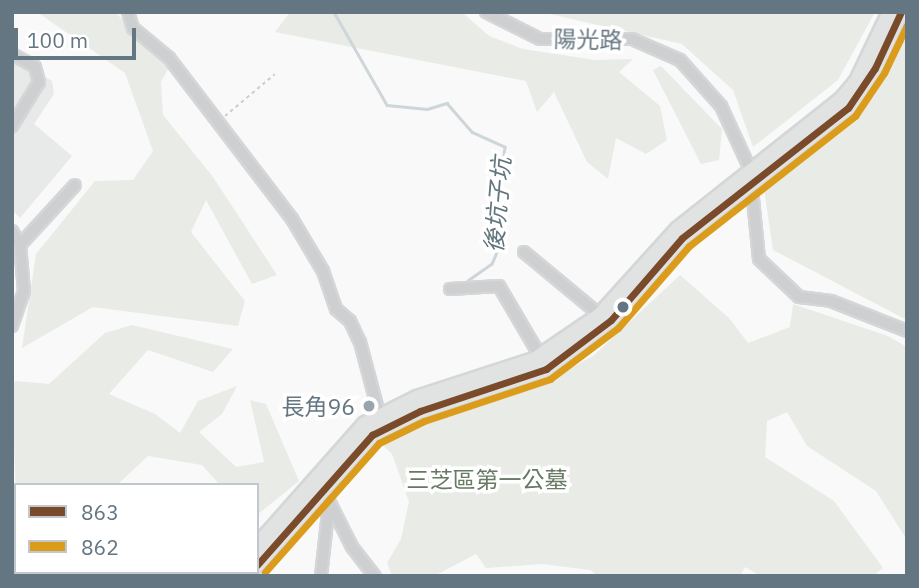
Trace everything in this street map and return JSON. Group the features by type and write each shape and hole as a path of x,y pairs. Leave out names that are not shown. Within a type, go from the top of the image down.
{"main road":[{"path":"259,563 372,435 421,411 503,377 540,356 600,315 678,229 750,169 842,99 857,81 890,12"},
{"path":"259,544 319,493 354,433 417,398 546,369 611,320 682,238 848,108 870,78 901,12"}],"street":[{"path":"128,12 138,34 169,58 292,219 323,271 336,309 350,321 360,342 380,417"},
{"name":"陽光路","path":"486,12 540,38 632,39 680,60 721,106 750,169"},
{"path":"12,54 35,67 39,82 12,126"},
{"path":"750,169 748,185 759,259 799,297 831,301 907,331"},
{"path":"20,245 75,185"},
{"path":"12,231 20,245 24,290 12,326"},
{"path":"524,252 600,315"},
{"path":"450,289 499,286 540,356"},
{"path":"319,493 321,576"},
{"path":"319,493 352,547 375,576"}],"path":[{"path":"219,121 275,74"}],"shaded area":[{"path":"14,59 52,81 54,94 34,124 72,156 20,218 12,210"}],"green space":[{"path":"37,12 115,12 168,69 161,82 163,115 213,177 277,275 252,284 206,200 191,232 245,301 238,326 93,307 22,348 36,254 95,181 133,180 153,151 125,73"},
{"path":"290,12 462,12 489,36 523,49 595,60 633,59 619,72 660,106 667,140 646,154 616,138 608,179 587,162 554,92 537,112 526,81 275,32"},
{"path":"541,12 875,12 838,80 753,147 733,90 682,44"},
{"path":"907,30 907,320 773,250 763,182 873,97"},
{"path":"661,66 722,129 719,160 701,164 653,70"},
{"name":"三芝區第一公墓","path":"680,275 729,318 748,343 790,327 793,304 888,336 907,347 907,540 876,491 807,446 787,412 767,421 765,457 834,501 883,568 873,576 761,576 745,567 740,576 598,576 590,570 542,564 486,568 476,554 434,576 392,576 387,563 401,539 409,502 392,454 377,439 428,415 551,379 593,356"},
{"path":"132,325 233,349 213,372 148,350 109,394 155,414 180,433 198,401 237,386 222,414 199,432 236,467 264,462 250,400 266,404 299,481 259,513 259,483 218,483 202,465 148,456 119,483 15,483 12,385 16,381 49,384 105,333"}],"waterway":[{"name":"後坑子坑","path":"334,12 387,105 427,109 447,103 472,132 505,147 495,223 498,250 492,264 468,281"}],"transit line":[{"name":"863","path":"259,563 372,435 420,411 546,369 611,320 682,238 848,108 875,68 901,12"},
{"name":"862","path":"265,572 379,443 424,421 550,379 618,328 689,246 855,116 884,73 907,25"}],"place":[{"name":"長角96","path":"369,406"}]}
